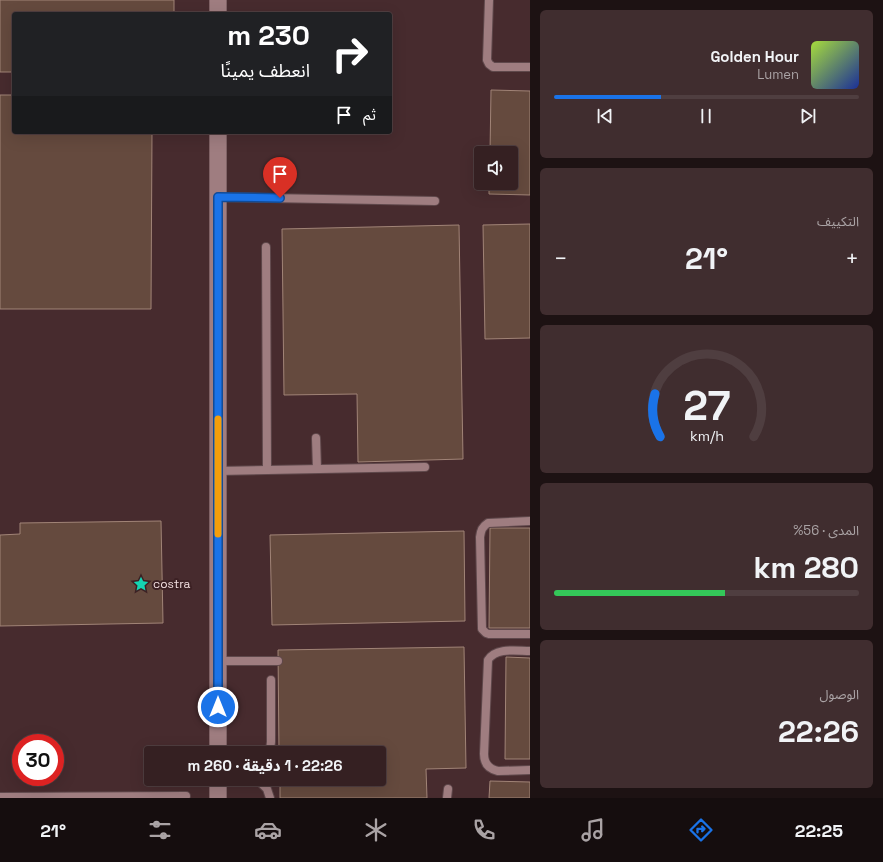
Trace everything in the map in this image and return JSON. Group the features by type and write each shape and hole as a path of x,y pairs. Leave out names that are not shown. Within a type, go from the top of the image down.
{"street":[{"path":"218,0 218,12"},
{"path":"218,134 218,746"},
{"path":"218,786 218,798"}],"lane":[{"path":"489,0 487,60 489,64 493,67 530,67"},
{"path":"218,197 435,201"},
{"path":"266,247 267,470"},
{"path":"316,438 317,469"},
{"path":"218,471 425,467"},
{"path":"530,521 488,523 483,527 480,537 483,632 489,634 530,634"},
{"path":"530,651 498,652 490,656 488,660 484,754 486,764 493,770 530,770"},
{"path":"218,660 278,661"},
{"path":"271,680 271,746"},
{"path":"264,786 267,789 270,798"},
{"path":"0,797 186,796"}],"building":[{"path":"0,0 174,0 174,12 12,12 12,72 0,72"},
{"path":"491,90 530,91 530,195 489,194 489,190 518,190 518,146 490,146"},
{"path":"0,95 12,95 12,134 152,134 151,309 0,309"},
{"path":"530,224 530,338 485,339 483,225"},
{"path":"459,225 463,459 358,462 357,394 284,395 282,229"},
{"path":"161,521 163,623 0,626 0,535 20,534 20,523"},
{"path":"490,528 530,528 530,628 489,628"},
{"path":"464,531 465,621 272,625 270,535"},
{"path":"464,647 466,768 426,769 427,798 280,798 280,786 386,786 386,746 279,746 278,650"},
{"path":"506,657 530,658 530,759 505,759"},
{"path":"490,781 530,782 530,798 489,798"}],"slow traffic":[{"path":"218,419 218,534"}],"place":[{"name":"costra","path":"141,584"}],"route":[{"path":"218,707 218,197 280,198"}]}
